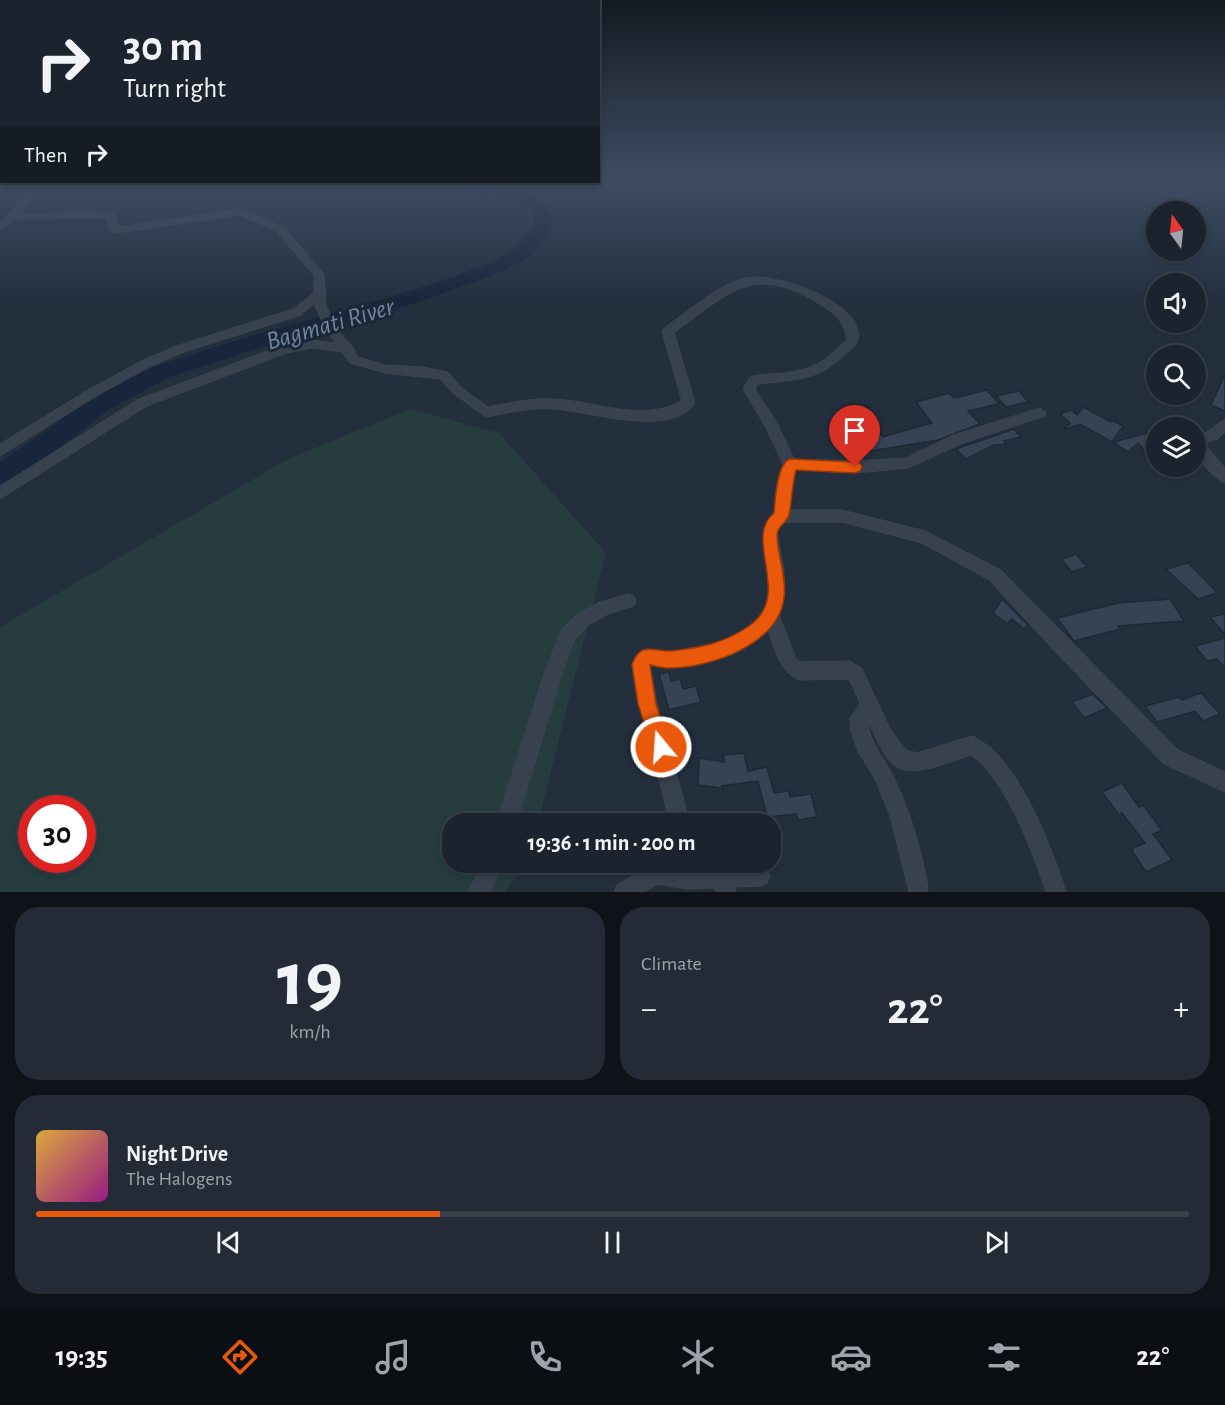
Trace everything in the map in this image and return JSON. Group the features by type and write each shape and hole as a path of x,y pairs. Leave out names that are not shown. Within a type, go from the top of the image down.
{"street":[{"path":"112,220 113,229 117,230 181,220"},
{"path":"255,220 280,229 319,274 320,300 333,332 348,349 354,360 370,366 444,375 458,391 486,412 555,404 631,417 657,416 677,411 688,403 668,331 723,294 749,281 773,281 804,292 835,308 849,323 853,339 833,363 813,374 754,380 749,389 772,427 790,464 784,487 781,516"},
{"path":"0,451 87,396 147,363 180,349 297,312 320,300"},
{"path":"0,493 142,403 284,349 312,344 348,349"},
{"path":"790,464 855,467 908,463 958,439 1040,413"},
{"path":"1206,437 1213,435 1225,424"},
{"path":"1206,456 1225,477"},
{"path":"677,813 668,768 647,704 641,664 645,658 651,657 667,660 717,653 756,631 771,615 776,598 776,571 770,533 773,523 781,516 842,516 925,537 994,575 1171,757 1225,782"},
{"path":"509,813 554,671 568,635 583,620 604,608 628,601"},
{"path":"771,615 790,665 799,671 850,670 856,675 884,735 900,758 909,762 917,762 972,745 987,753 1012,790 1050,871 1056,892"},
{"path":"870,707 860,714 858,723 863,742 881,770 899,811 912,850 918,888"},
{"path":"479,892 488,873"},
{"path":"624,892 652,873"},
{"path":"672,873 687,879 724,884 760,876"}],"green space":[{"path":"410,409 499,433 606,553 541,813 442,813 442,873 517,873 505,892 0,892 0,627 288,459"}],"building":[{"path":"1225,374 1225,411 1211,405"},
{"path":"987,390 999,404 968,411 980,424 938,440 864,452 857,439 855,440 846,430 857,425 847,414 865,407 874,418 868,420 883,437 932,423 916,402 949,393 954,398"},
{"path":"1019,391 1028,402 1006,407 996,396"},
{"path":"1083,407 1123,426 1112,442 1080,424 1063,430 1070,423 1060,414 1071,410 1077,415"},
{"path":"1014,429 1021,437 1004,441 1007,444 994,445 966,459 956,449"},
{"path":"1146,434 1146,451 1138,443 1128,452 1113,442"},
{"path":"1076,554 1087,567 1072,572 1061,559"},
{"path":"1188,563 1217,593 1198,599 1166,569"},
{"path":"1002,599 1028,625 1024,629 1012,619 1007,624 993,613"},
{"path":"1170,599 1184,621 1118,626 1120,629 1074,641 1057,618 1118,603"},
{"path":"1225,614 1225,635 1210,617"},
{"path":"1225,638 1225,668 1217,659 1207,661 1195,646"},
{"path":"669,672 671,681 680,679 683,689 696,686 701,702 669,710 659,674"},
{"path":"1201,693 1220,714 1203,721 1195,711 1157,722 1145,706 1179,697 1182,700"},
{"path":"1093,694 1107,708 1084,718 1072,702"},
{"path":"744,753 748,771 767,767 774,793 789,791 790,797 811,794 817,817 798,820 796,814 781,816 781,813 766,813 758,781 722,786 722,788 698,785 699,758 725,762 723,755"},
{"path":"1122,783 1139,807 1143,805 1162,830 1153,834 1172,860 1146,872 1131,849 1145,843 1122,813 1119,815 1102,792"}],"waterway":[{"name":"Bagmati River","path":"0,475 50,442 100,404 162,372 245,345 409,299 486,271 520,255 540,235 544,220"}],"route":[{"path":"661,747 647,704 641,664 645,658 667,660 717,653 756,631 771,615 776,598 776,571 770,533 773,523 781,516 784,487 790,464 855,467"}]}
